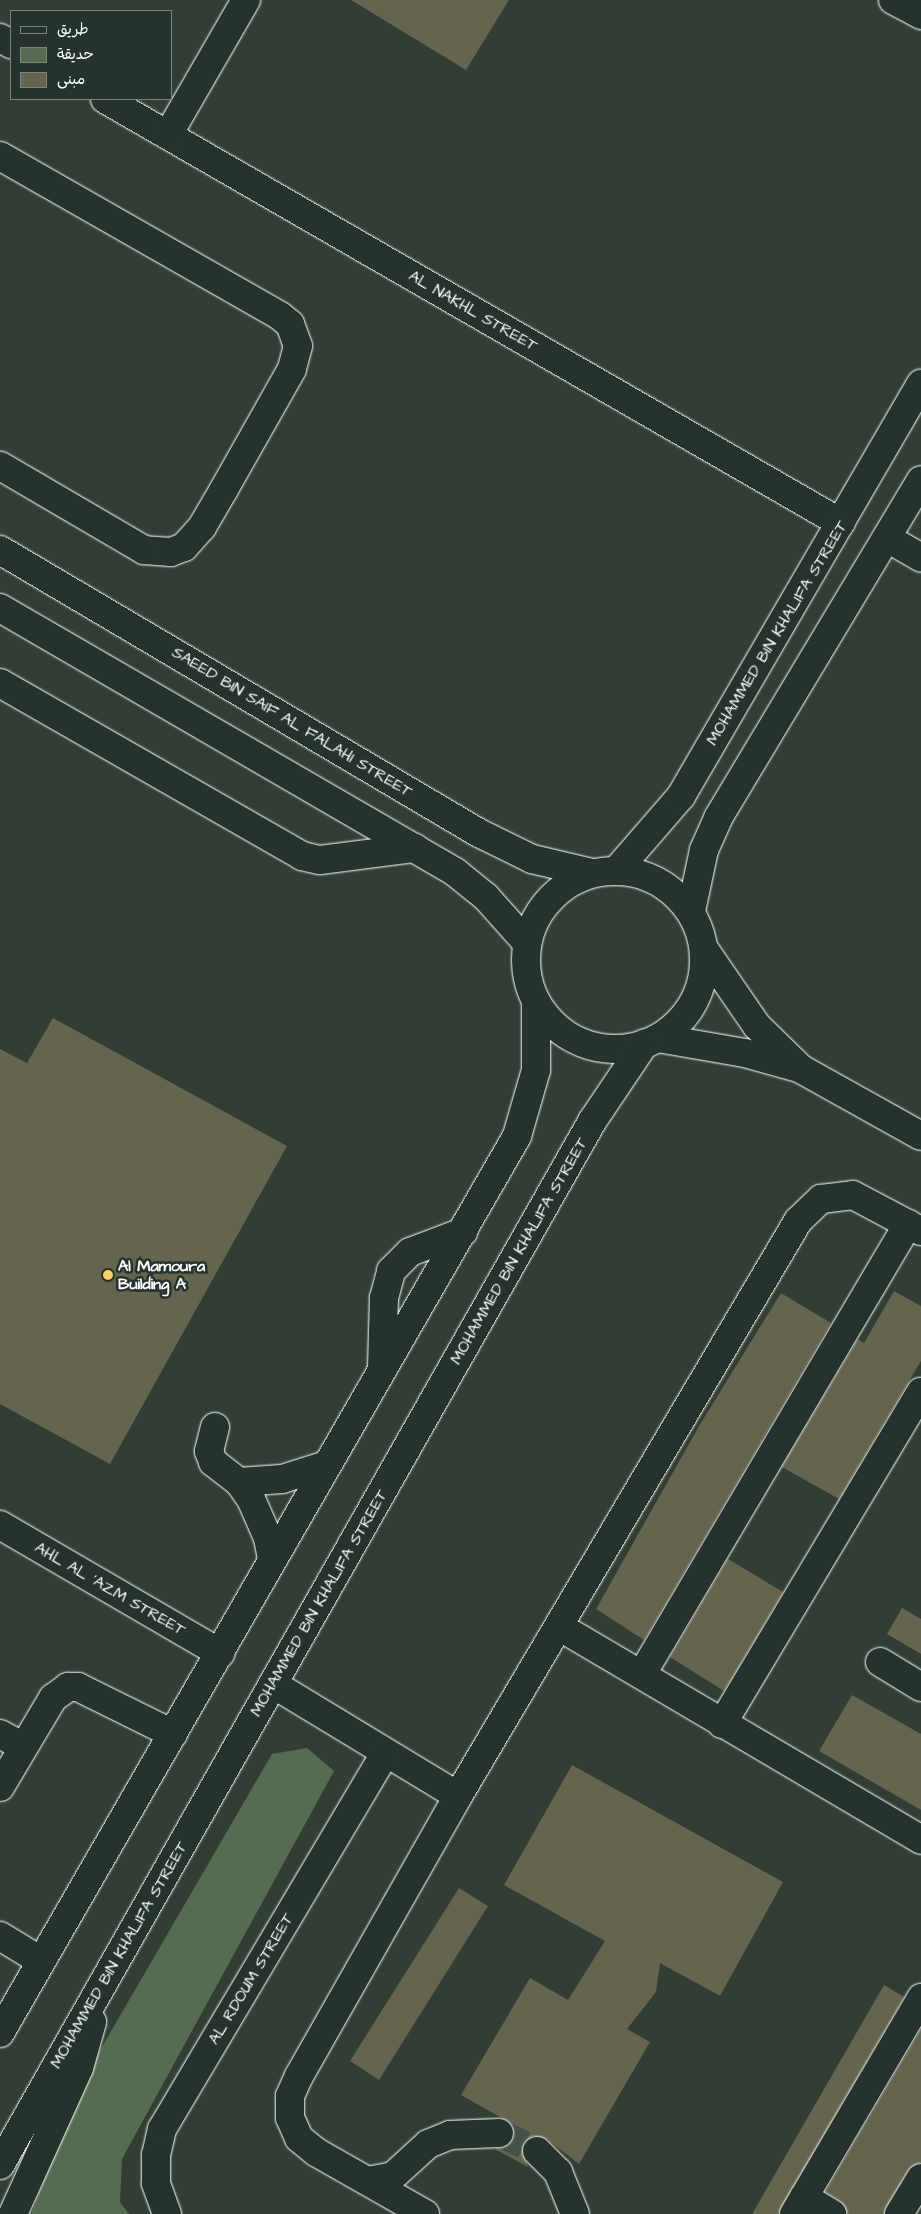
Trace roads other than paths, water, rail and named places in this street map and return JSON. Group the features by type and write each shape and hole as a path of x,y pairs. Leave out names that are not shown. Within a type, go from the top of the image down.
{"main road":[{"path":"168,135 246,0"},
{"path":"893,0 921,15"},
{"name":"AL NAKHL STREET","path":"107,100 841,523"},
{"path":"0,156 280,316 290,324 298,346 292,368 223,492 202,527 184,547 164,552 144,550 0,466"},
{"name":"MOHAMMED BIN KHALIFA STREET","path":"605,872 681,796 921,384"},
{"path":"691,911 704,850 718,818 921,480"},
{"path":"887,538 921,558"},
{"name":"SAEED BIN SAIF AL FALAHI STREET","path":"0,550 479,833 532,859 605,872"},
{"path":"0,608 415,848 481,892 527,943"},
{"path":"0,683 302,856 320,860 415,848"},
{"path":"0,2032 220,1653 324,1466 463,1232 517,1136 529,1104 538,1036 536,1002 526,973 527,943 539,912 562,888 605,872 659,881 691,911 704,949 757,1026 801,1069"},
{"path":"536,1002 557,1027 594,1047 619,1049 651,1041 679,1022 694,1000 704,975 704,949"},
{"path":"651,1041 744,1053 801,1069 921,1136"},
{"name":"MOHAMMED BIN KHALIFA STREET","path":"0,2165 97,1991 593,1120 651,1041"},
{"path":"425,2214 316,2152 299,2138 290,2118 290,2096 458,1796 807,1209 821,1199 853,1196 915,1227 642,1674"},
{"path":"382,1368 384,1298 391,1270 410,1252 463,1232"},
{"path":"722,1724 921,1392"},
{"path":"215,1428 209,1450 213,1462 239,1482 261,1518 272,1559"},
{"path":"239,1482 282,1479 324,1466"},
{"name":"AHL AL 'AZM STREET","path":"0,1525 220,1653"},
{"path":"560,1627 642,1674 722,1724 920,1838"},
{"path":"880,1662 921,1687"},
{"path":"273,1684 385,1754 458,1796"},
{"path":"0,1787 11,1740 53,1698 68,1687 86,1691 173,1734"},
{"name":"AL RDOUM STREET","path":"167,2214 156,2183 156,2155 162,2130 385,1754"},
{"path":"0,1936 41,1961"},
{"path":"0,1994 41,1961"},
{"path":"13,2214 79,2068 97,1991"},
{"path":"832,2214 799,2205 921,1998"},
{"path":"368,2182 393,2176 428,2144 450,2134 499,2133"},
{"path":"537,2151 558,2172 575,2214"},
{"path":"899,2214 921,2178"}],"tunnel":[{"path":"499,2133 537,2151"}],"place":[{"name":"Al Mamoura Building A","path":"108,1275"}]}
